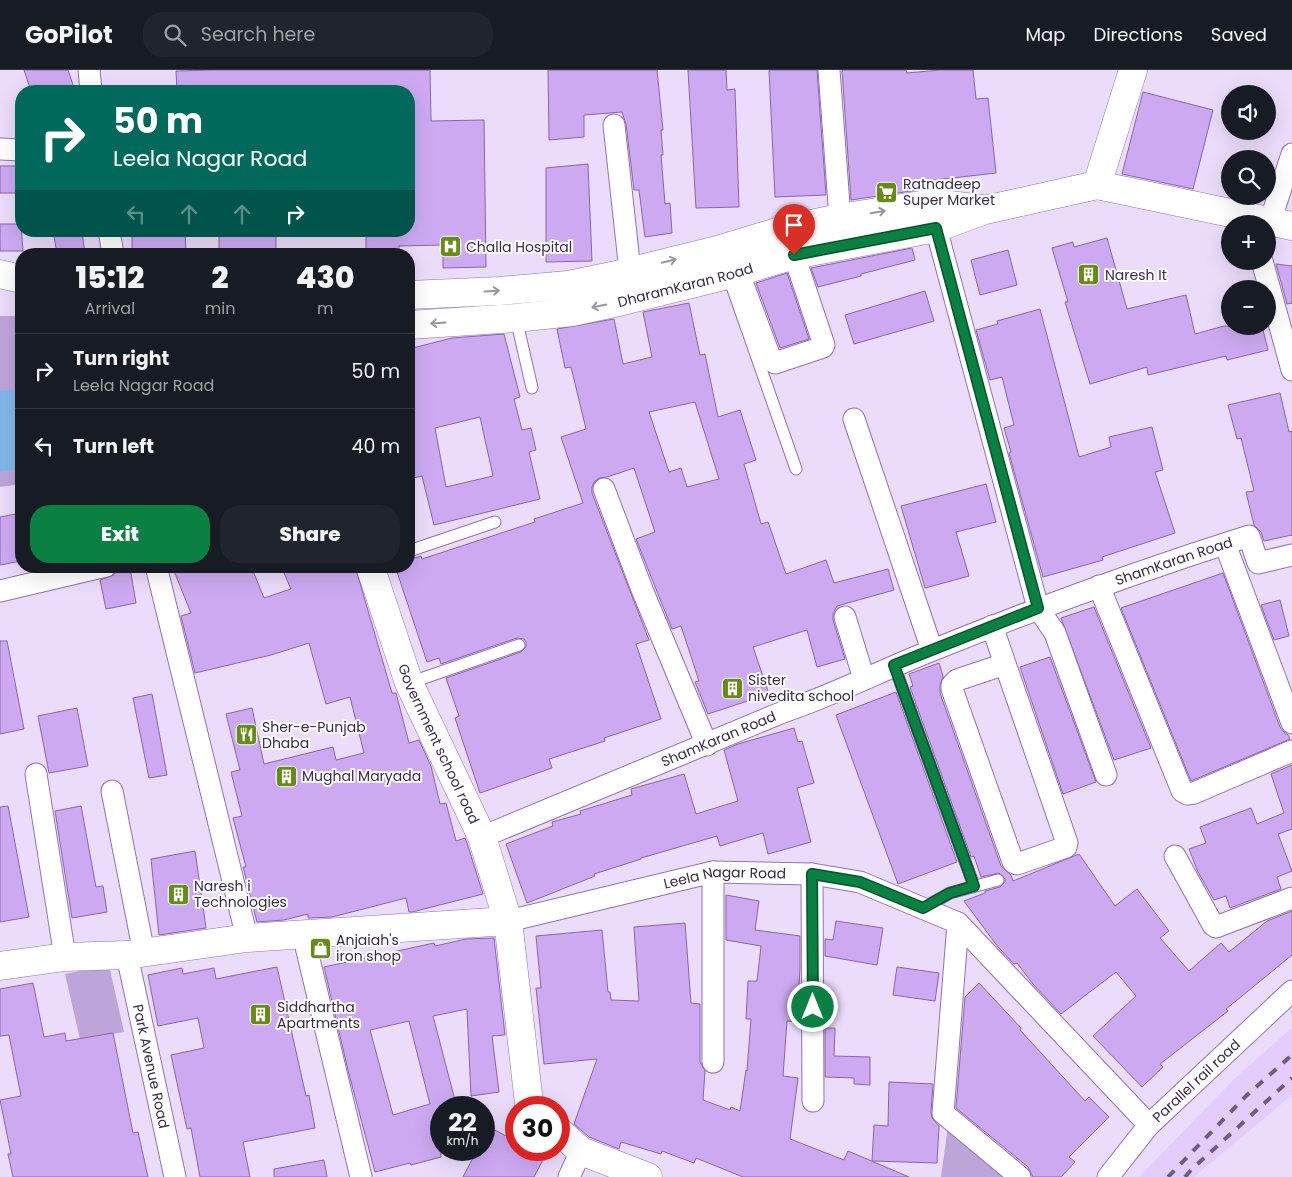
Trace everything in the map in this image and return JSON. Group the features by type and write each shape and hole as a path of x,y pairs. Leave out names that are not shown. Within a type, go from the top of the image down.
{"street":[{"path":"89,70 90,85"},
{"path":"829,70 840,218"},
{"path":"1133,70 1097,185 1234,215"},
{"path":"614,125 630,270"},
{"path":"0,149 15,150"},
{"path":"1269,215 1292,154"},
{"name":"DharamKaran Road","path":"415,295 499,291 568,285 721,249 788,229 840,218 934,216 985,210 1097,185"},
{"path":"934,216 1038,608 1055,633 1106,775"},
{"name":"DharamKaran Road","path":"415,325 516,318 582,310 733,273 934,216"},
{"path":"733,273 771,360 775,363 823,347 824,345 794,255"},
{"path":"1264,270 1292,370"},
{"path":"0,274 15,278"},
{"path":"0,295 15,296"},
{"path":"854,419 932,650"},
{"path":"604,489 643,592 707,745"},
{"name":"ShamKaran Road","path":"482,837 783,712 812,703 894,665 1038,608 1100,586 1249,536 1258,563 1292,555"},
{"path":"1225,544 1292,723"},
{"path":"0,591 76,573"},
{"path":"158,573 247,938"},
{"name":"Government school road","path":"372,573 409,683 482,837 508,921"},
{"path":"1100,586 1182,791 1187,794 1194,793 1292,751"},
{"path":"845,617 864,678"},
{"path":"992,626 1067,843 1066,847 1017,864 1013,862 952,689 952,685 957,680 1005,664"},
{"path":"36,774 65,957"},
{"name":"Park Avenue Road","path":"112,791 135,954 175,1177"},
{"path":"1175,856 1216,927 1292,898"},
{"path":"713,872 713,1062"},
{"name":"Leela Nagar Road","path":"508,921 713,872 812,874 860,882 958,923"},
{"path":"812,874 813,1101"},
{"path":"0,966 65,957 135,954 247,938 508,921 528,1096"},
{"path":"958,923 1149,1125"},
{"path":"958,923 943,1112 1020,1177"},
{"path":"303,934 361,1177"},
{"name":"Parallel rail road","path":"1108,1177 1149,1125 1292,991"},
{"path":"570,1141 581,1151 636,1175"},
{"path":"569,1177 581,1151"}],"lane":[{"path":"733,273 796,469"},
{"path":"516,318 532,388"},
{"path":"415,549 495,522"},
{"path":"409,683 519,645"},
{"path":"894,665 974,886"},
{"path":"923,908 950,893 998,880"}],"shaded area":[{"path":"0,316 15,316 15,485 0,487"},
{"path":"109,965 124,1032 80,1039 65,974"},
{"path":"1292,1028 1292,1095 1194,1177 1139,1177 1235,1078"},
{"path":"948,1126 1005,1177 941,1177"}],"water":[{"path":"15,390 15,470 0,472 0,391"}],"building":[{"path":"24,70 68,70 73,85 29,85"},
{"path":"430,70 431,121 484,120 486,267 443,268 443,245 366,248 366,237 415,237 415,85 177,85 176,71"},
{"path":"548,70 657,70 663,130 661,130 663,155 661,155 665,204 670,203 672,233 645,237 639,190 634,190 626,124 622,112 584,115 584,137 549,140"},
{"path":"688,70 726,70 727,90 735,89 739,207 696,208"},
{"path":"769,70 817,70 826,195 775,197"},
{"path":"842,70 906,70 907,73 973,70 976,99 988,98 996,173 917,182 918,190 851,200"},
{"path":"1143,92 1213,110 1193,189 1122,174"},
{"path":"588,164 592,261 546,262 546,168"},
{"path":"0,166 15,166 15,193 0,193"},
{"path":"0,224 15,224 15,237 22,237 23,248 15,248 15,251 0,251"},
{"path":"54,237 83,237 84,248 56,248"},
{"path":"132,237 185,237 186,248 132,248"},
{"path":"219,237 276,237 276,248 219,248"},
{"path":"1107,238 1127,309 1186,295 1195,334 1221,327 1221,335 1264,335 1268,350 1227,360 1226,356 1148,375 1147,367 1090,384 1065,302 1068,302 1052,248 1073,242 1074,247"},
{"path":"912,248 915,260 818,287 811,268"},
{"path":"1008,250 1017,285 980,295 971,260"},
{"path":"1276,264 1292,266 1292,303 1287,304"},
{"path":"787,273 809,339 780,348 756,283"},
{"path":"925,291 934,321 854,344 845,315"},
{"path":"689,303 700,355 705,354 718,417 740,410 756,460 744,464 761,524 768,522 786,574 826,560 834,583 888,569 894,590 837,606 833,614 833,620 845,659 817,667 807,630 753,647 769,694 708,714 695,682 699,681 681,626 672,629 636,539 655,532 634,468 599,478 594,482 592,493 649,640 636,644 661,719 604,738 605,741 549,759 552,768 480,793 455,718 459,716 446,678 521,652 526,647 526,642 524,639 517,638 441,664 439,658 427,662 397,573 415,573 415,558 421,556 422,559 535,522 534,519 583,503 561,437 586,429 571,367 565,368 557,329 614,319 623,364 652,357 643,312","holes":["695,402 719,479 687,487 681,468 669,472 649,412"]},
{"path":"1040,309 1079,457 1111,447 1109,437 1152,427 1163,470 1155,472 1175,533 1102,557 1103,560 1043,577 1009,453 1011,452 1004,428 1014,425 1002,377 990,380 976,330 998,324 997,321"},
{"path":"504,334 520,397 514,399 522,430 531,428 536,450 529,452 540,499 434,525 422,476 415,478 415,347 452,338","holes":["480,417 493,476 446,487 435,428"]},
{"path":"1280,393 1289,432 1292,431 1292,535 1264,541 1261,532 1254,525 1246,492 1254,491 1241,438 1237,439 1228,405"},
{"path":"986,484 996,522 956,532 969,576 925,588 901,506"},
{"path":"15,514 15,562 0,565 0,517"},
{"path":"115,573 131,573 136,603 106,609 100,580"},
{"path":"175,573 254,573 264,598 291,589 284,573 357,573 392,693 396,693 409,743 419,740 431,766 440,804 446,803 456,841 465,838 483,894 412,912 409,912 406,898 332,917 308,918 308,914 284,920 257,922 243,867 246,867 233,818 242,816 231,772 240,770 226,714 252,708 264,764 333,747 336,760 364,753 350,697 326,704 309,643 271,655 195,673 181,616 191,613"},
{"path":"1223,573 1280,727 1290,739 1191,781 1121,608"},
{"path":"1280,600 1289,636 1274,640 1261,605"},
{"path":"1094,607 1151,748 1114,760 1061,618"},
{"path":"0,641 7,641 24,729 0,734"},
{"path":"1050,657 1096,782 1063,794 1020,667"},
{"path":"939,663 943,676 940,693 1001,866 1011,875 1013,881 1079,854 1115,906 1137,889 1169,931 1160,938 1189,971 1221,943 1229,952 1267,921 1292,911 1292,955 1226,1009 1228,1011 1160,1064 1163,1067 1142,1087 1093,1036 1136,996 1116,972 1061,1014 1033,984 1017,963 1014,964 998,947 964,901 985,893 985,891 1000,887 1005,882 1005,879 999,873 981,877 974,856 971,857 910,687 913,686 909,674"},
{"path":"896,692 957,862 898,884 836,715"},
{"path":"152,694 167,775 149,778 133,698"},
{"path":"77,708 88,766 49,773 38,716"},
{"path":"794,728 798,742 802,741 814,783 797,788 811,842 768,854 763,833 720,846 717,836 594,874 595,876 527,903 506,844 553,826 552,822 581,814 580,811 632,795 631,789 684,774 696,814 738,801 724,750 738,744"},
{"path":"1292,765 1292,829 1278,834 1292,871 1277,877 1281,889 1230,908 1226,896 1214,900 1198,872 1189,849 1206,843 1200,827 1251,808 1257,824 1284,813 1271,774"},
{"path":"8,806 29,917 0,922 0,807"},
{"path":"81,806 96,887 103,886 107,912 72,918 55,811"},
{"name":"Naresh i Technologies","path":"195,851 206,928 159,935 151,859"},
{"path":"726,895 759,901 755,930 800,936 797,1022 787,1021 783,1076 798,1078 790,1139 844,1160 848,1151 909,1177 743,1177 696,1158 694,1163 662,1151 661,1154 621,1142 619,1149 589,1137 574,1124 597,1059 544,1064 536,988 541,988 536,936 602,930 608,992 610,992 611,1000 639,1001 634,927 685,923 691,1003 700,1004 700,1062 705,1071 703,1100 730,1110 731,1107 740,1111 747,1071 751,1019 746,1019 748,981 757,981 761,946 726,940"},
{"path":"836,921 883,928 877,965 825,956 825,939 833,940"},
{"path":"494,938 505,1035 492,1036 499,1092 471,1096 467,1009 433,1016 454,1096 430,1096 430,1104 430,1160 375,1172 348,1070 324,967 434,943 435,946 466,939","holes":["409,1021 430,1104 393,1115 370,1030"]},
{"path":"277,967 306,1096 309,1095 315,1128 243,1142 250,1177 200,1177 191,1128 187,1129 171,1055 204,1048 198,1018 158,1026 148,975 182,968 183,974 214,968 216,979"},
{"path":"897,967 939,973 935,1001 893,995"},
{"path":"33,983 44,1037 65,1033 66,1041 113,1033 133,1133 138,1132 148,1177 13,1177 8,1154 11,1154 0,1100 21,1096 9,1035 0,1036 0,989"},
{"path":"979,983 1085,1101 1089,1097 1109,1117 1069,1157 1075,1162 1061,1177 1033,1177 1028,1167 956,1108 965,997"},
{"path":"825,1028 835,1028 834,1056 870,1057 870,1085 854,1084 854,1078 825,1077"},
{"path":"889,1082 933,1084 931,1112 932,1118 939,1126 937,1163 872,1161 874,1125 888,1126"},
{"path":"495,1130 505,1135 505,1161 542,1161 534,1177 463,1177 471,1161 495,1161"},
{"path":"324,1160 327,1177 274,1177 274,1169"}],"railway":[{"path":"1168,1177 1247,1095 1292,1055"},
{"path":"1185,1177 1292,1078"}],"place":[{"name":"Ratnadeep Super Market","path":"887,192"},
{"name":"Challa Hospital","path":"450,247"},
{"name":"Naresh It","path":"1089,275"},
{"name":"Sister nivedita school","path":"732,688"},
{"name":"Sher-e-Punjab Dhaba","path":"246,735"},
{"name":"Mughal Maryada","path":"286,776"},
{"name":"Naresh i Technologies","path":"178,894"},
{"name":"Anjaiah's iron shop","path":"320,948"},
{"name":"Siddhartha Apartments","path":"261,1015"}],"route":[{"path":"794,255 936,228 1038,608 894,665 974,886 950,893 923,908 860,882 812,874 813,1007"}]}
